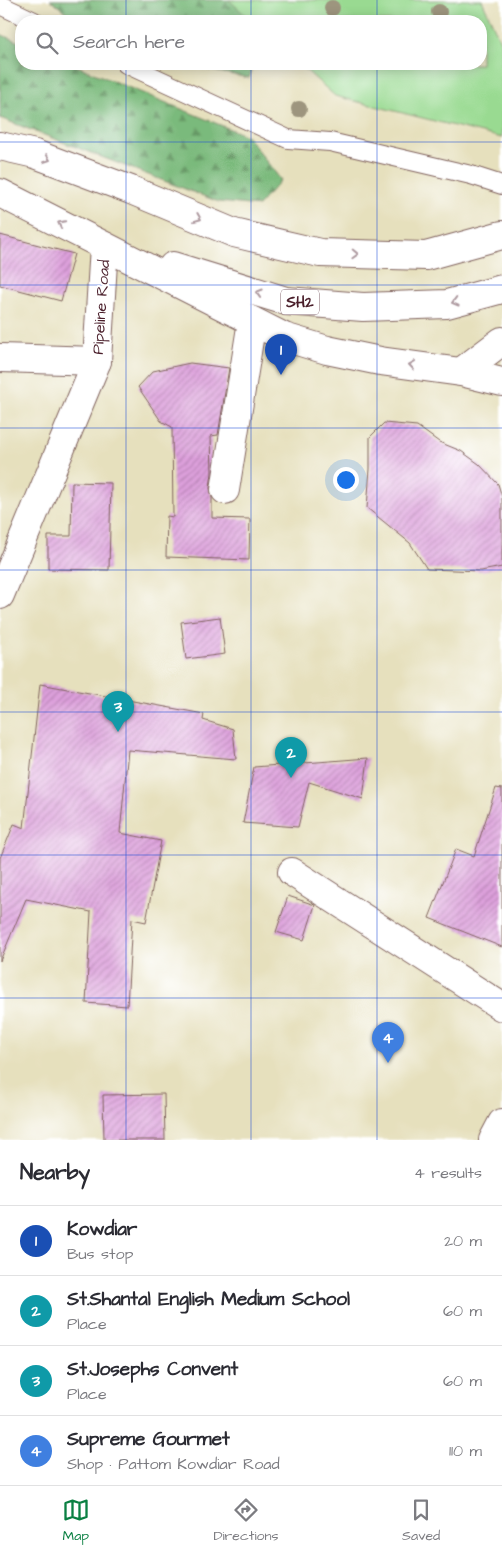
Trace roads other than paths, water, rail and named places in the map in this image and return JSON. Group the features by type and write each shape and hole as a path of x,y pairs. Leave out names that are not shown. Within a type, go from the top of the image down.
{"main road":[{"path":"0,146 35,154 131,190 234,233 320,253 426,256 502,235"},
{"name":"SH2","path":"0,193 104,246 286,301 363,307 447,304 502,289"},
{"path":"104,246 284,337 327,350 380,361 460,372 502,382"},
{"name":"Pipeline Road","path":"0,358 97,361 104,246"},
{"path":"225,490 252,321"},
{"path":"460,372 502,341"},
{"path":"0,595 97,361"},
{"path":"292,872 502,1007"},
{"path":"493,1140 502,1123"}],"lane":[{"path":"0,5 21,15"},
{"path":"139,70 288,139 330,142 471,175 502,185"}],"place":[{"name":"Kowdiar","path":"281,375"},
{"name":"St.Josephs Convent","path":"118,732"},
{"name":"St.Shantal English Medium School","path":"291,778"},
{"name":"Supreme Gourmet","path":"388,1063"}]}
